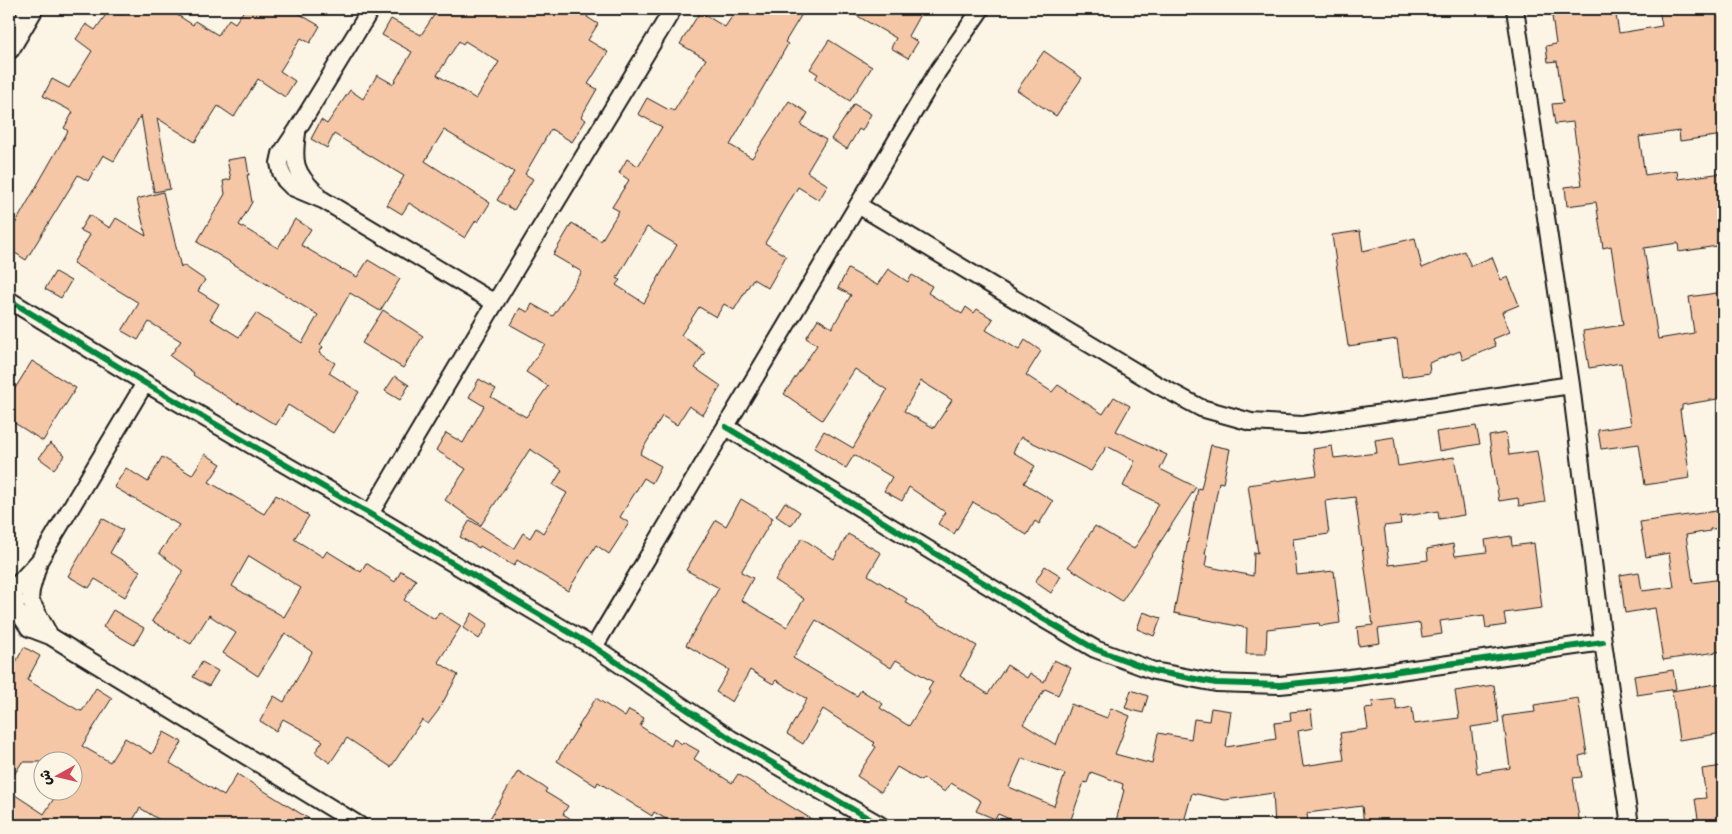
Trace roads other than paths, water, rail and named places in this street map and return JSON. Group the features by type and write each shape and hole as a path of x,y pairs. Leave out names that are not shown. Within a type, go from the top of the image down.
{"street":[{"path":"9,48 32,9"},
{"path":"371,9 281,154 279,163 281,172 285,180 292,187 323,200 495,303"},
{"path":"370,514 673,9"},
{"path":"594,647 938,71 980,9"},
{"path":"1515,9 1571,385 1630,825"},
{"path":"858,204 1156,384 1202,408 1251,422 1302,425 1571,385"},
{"path":"9,300 145,383 594,647 731,739 880,825"},
{"path":"145,383 39,561 16,586 14,596 16,609 29,628 50,636 359,825"},
{"path":"726,427 1095,649 1154,670 1216,683 1280,685 1350,678 1604,642"}]}
